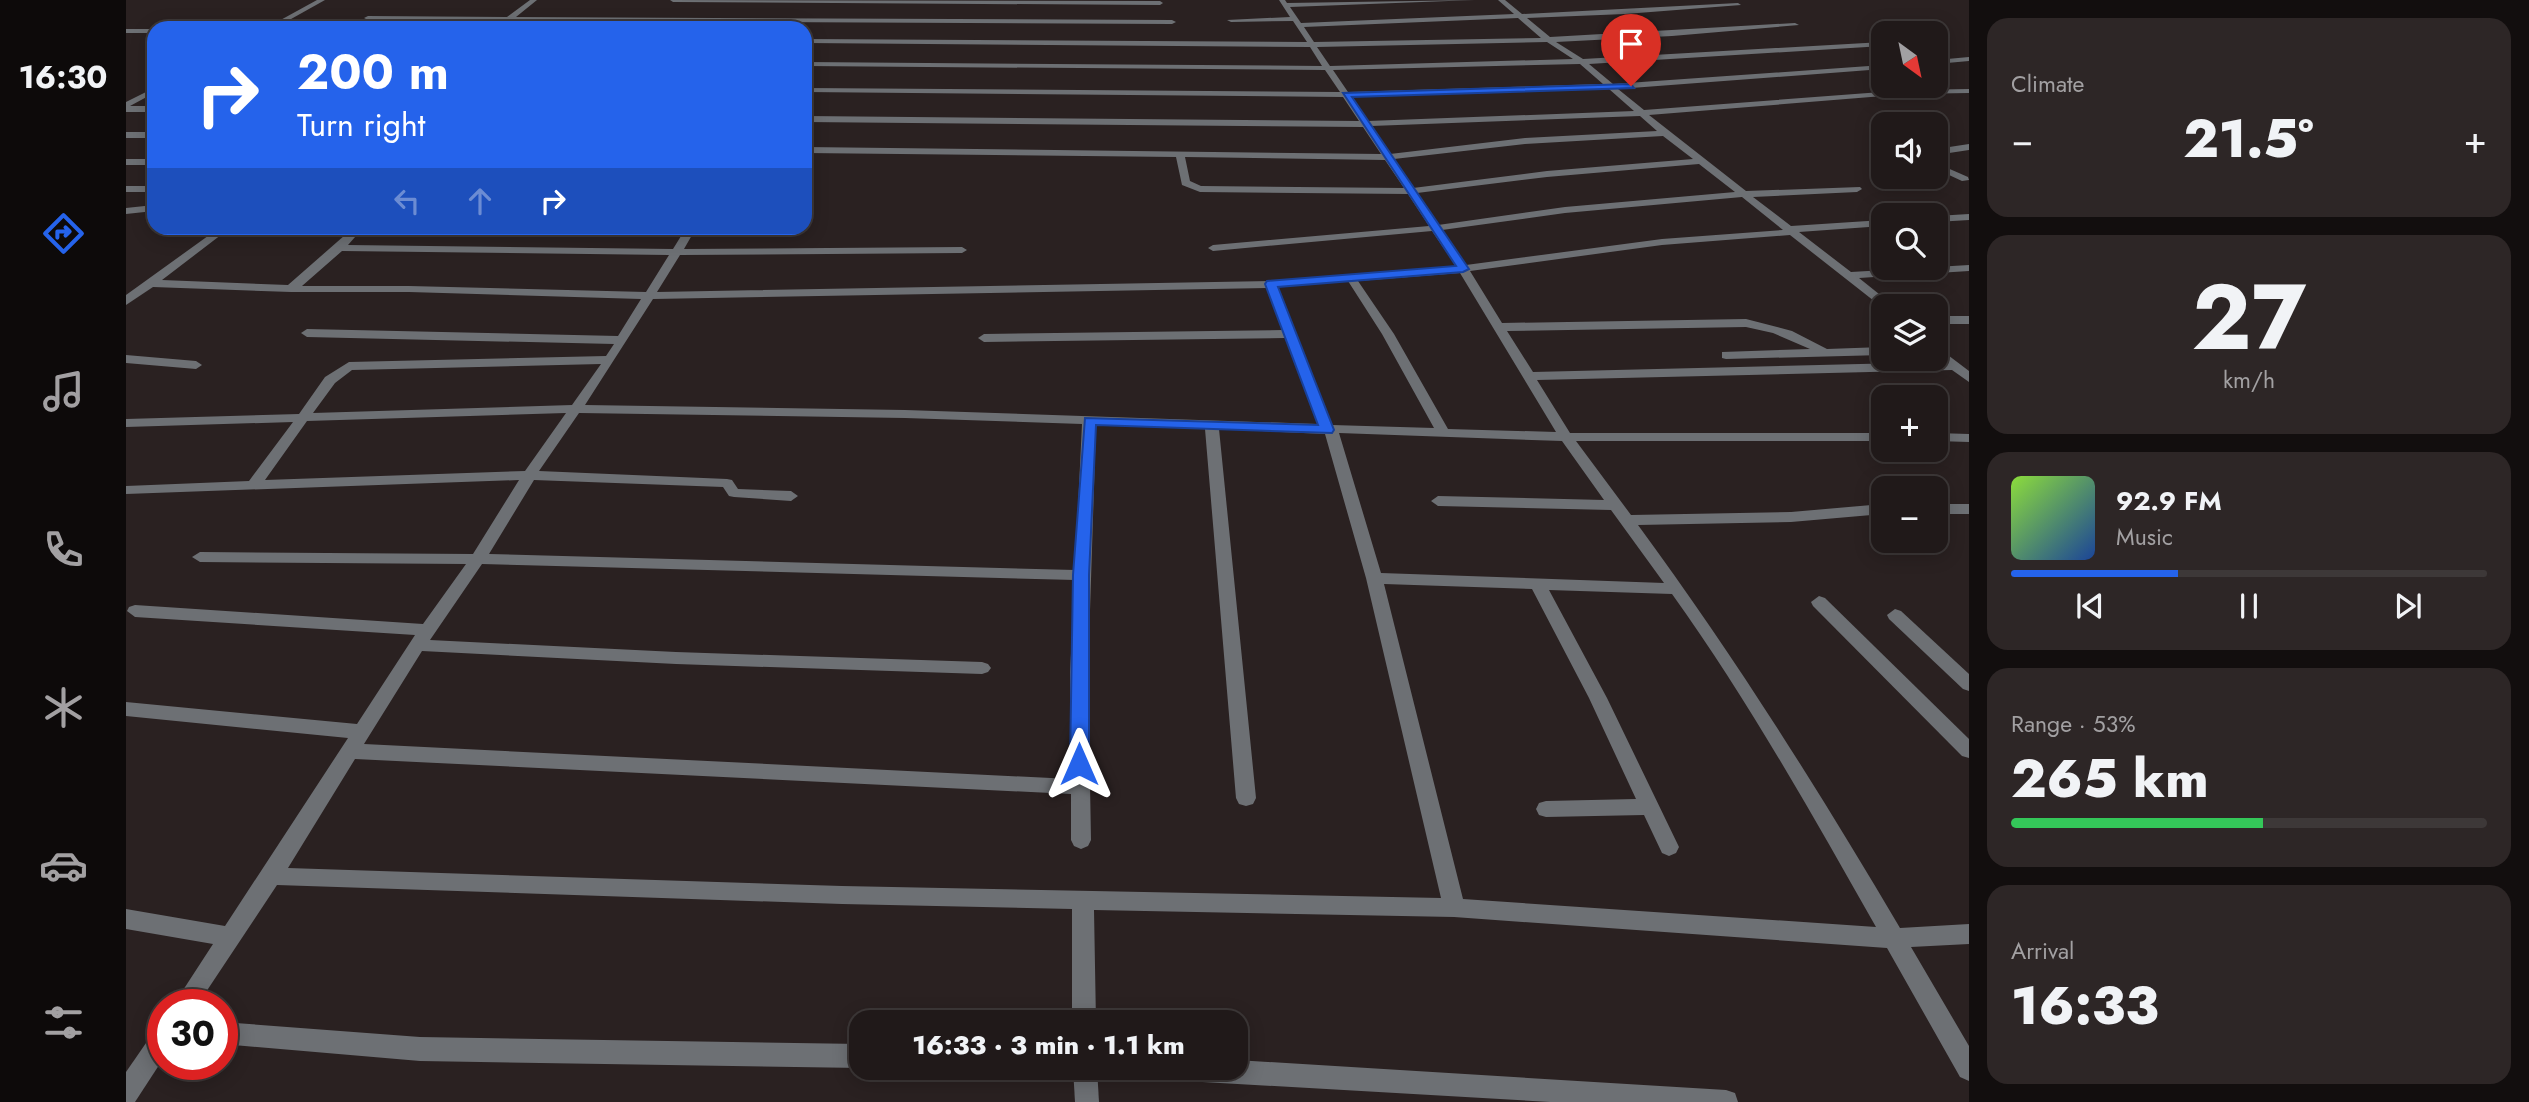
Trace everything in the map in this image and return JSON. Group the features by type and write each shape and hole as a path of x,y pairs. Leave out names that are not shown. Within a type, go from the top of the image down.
{"street":[{"path":"283,21 322,0"},
{"path":"505,21 534,0"},
{"path":"673,0 1160,3"},
{"path":"1283,2 1472,0"},
{"path":"1501,0 1548,39 1581,61 1665,133 1873,294"},
{"path":"1231,20 1299,22 1521,17 1740,4 1733,0"},
{"path":"812,39 840,1"},
{"path":"1087,2 1098,43"},
{"path":"1283,2 1463,269 1566,437 1676,589 1813,798 1969,1069"},
{"path":"368,18 1172,22"},
{"path":"812,43 1313,46 1548,39 1795,25"},
{"path":"126,31 147,31"},
{"path":"812,64 1328,68 1581,61 1871,45"},
{"path":"1948,61 1969,59"},
{"path":"812,90 1346,95 1655,85 1871,68"},
{"path":"812,119 1364,124 1644,113 1908,92 1969,91"},
{"path":"126,107 147,94"},
{"path":"126,107 147,108"},
{"path":"812,150 1388,157 1525,141 1665,133"},
{"path":"126,135 147,135"},
{"path":"1948,150 1969,147"},
{"path":"1180,155 1185,183 1200,189 1410,191 1548,174 1703,161"},
{"path":"126,162 147,162"},
{"path":"1948,170 1968,178"},
{"path":"126,189 147,189"},
{"path":"1213,248 1436,228 1565,210 1746,194 1857,189"},
{"path":"126,211 147,209"},
{"path":"1948,218 1969,217"},
{"path":"151,283 291,289 409,289 648,296 1271,284 1463,269 1662,242 1871,224"},
{"path":"126,301 216,235"},
{"path":"291,289 351,235"},
{"path":"195,989 271,876 423,637 478,559 529,475 610,360 686,235"},
{"path":"339,248 675,252 962,250"},
{"path":"1850,275 1969,268"},
{"path":"1351,278 1388,334 1444,433"},
{"path":"1271,284 1329,429 1374,578 1454,908"},
{"path":"1948,320 1969,320"},
{"path":"1499,327 1746,323 1767,326 1796,336 1825,353"},
{"path":"306,333 620,340"},
{"path":"984,338 1290,334"},
{"path":"1726,355 1871,351"},
{"path":"126,359 196,365"},
{"path":"254,485 330,380 353,365 610,360"},
{"path":"1948,360 1963,371"},
{"path":"1529,376 1963,371"},
{"path":"126,423 574,409 905,414 1566,437 1871,437"},
{"path":"1082,841 1079,787 1081,575 1089,421"},
{"path":"1212,425 1246,798"},
{"path":"1948,437 1969,438"},
{"path":"126,490 529,475 727,483 734,494 791,496"},
{"path":"1438,501 1615,505"},
{"path":"1948,509 1969,509"},
{"path":"1627,520 1791,517 1871,510"},
{"path":"201,557 478,559 1081,575"},
{"path":"1374,578 1676,589"},
{"path":"1538,583 1598,698 1669,847"},
{"path":"1819,602 1969,751"},
{"path":"135,611 676,658 982,668"},
{"path":"1895,615 1969,684"},
{"path":"126,709 362,732"},
{"path":"350,751 1079,787"},
{"path":"1546,809 1650,807"},
{"path":"271,876 1454,908 1893,938 1969,934"},
{"path":"1083,900 1084,1010"},
{"path":"126,919 230,937"},
{"path":"238,1034 420,1049 849,1056"},
{"path":"127,1091 147,1062"},
{"path":"1248,1074 1497,1094 1726,1102"},
{"path":"1086,1080 1087,1102"}],"route":[{"path":"1079,764 1081,575 1089,421 1327,430 1271,284 1463,269 1346,95 1631,86"}]}
